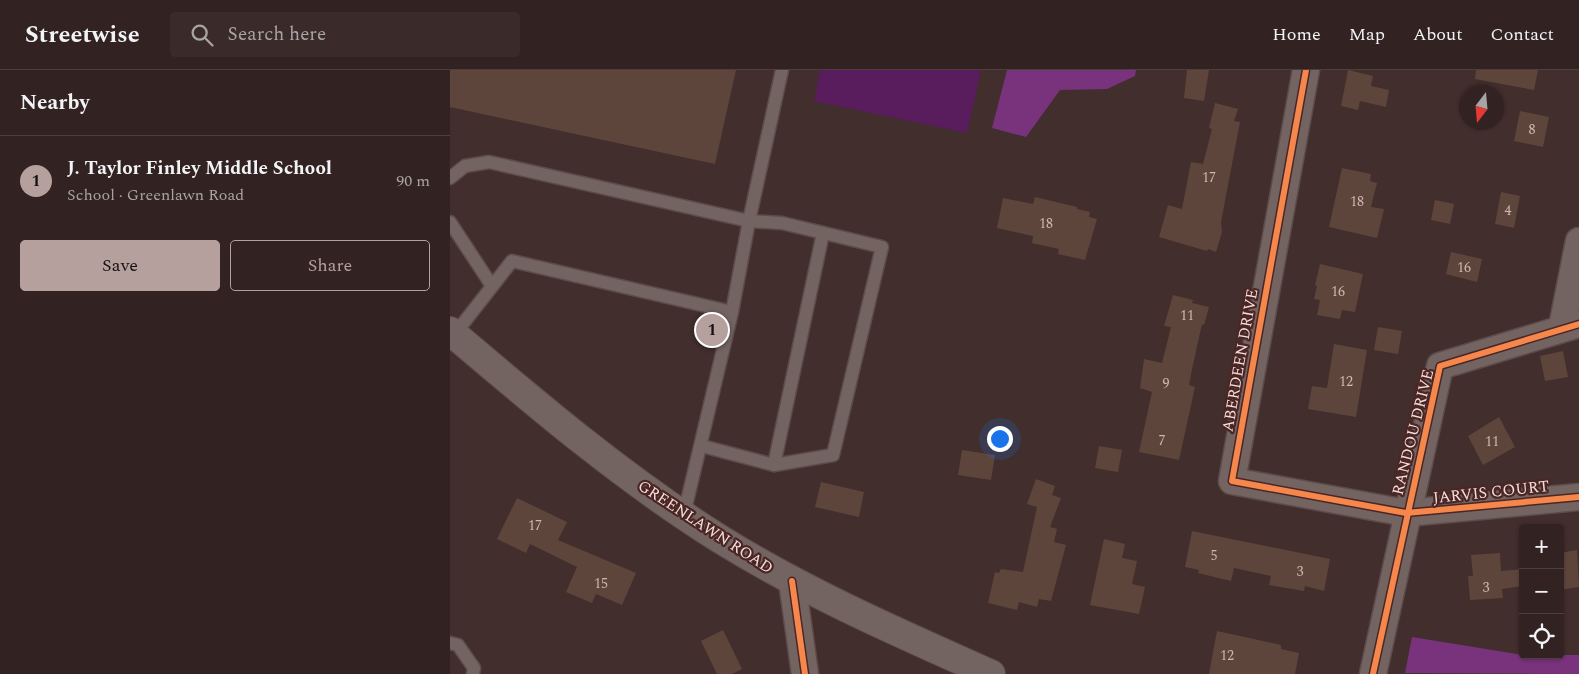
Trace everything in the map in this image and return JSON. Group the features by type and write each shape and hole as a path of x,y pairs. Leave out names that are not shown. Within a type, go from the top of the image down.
{"main road":[{"name":"GREENLAWN ROAD","path":"452,333 617,466 720,538 792,581 894,631 992,674"}],"street":[{"name":"ABERDEEN DRIVE","path":"1306,70 1232,481 1406,513"},
{"path":"1570,326 1579,241"},
{"name":"RANDOU DRIVE","path":"1373,674 1406,513 1440,366 1570,326"},
{"name":"JARVIS COURT","path":"1406,513 1579,496"},
{"path":"792,581 805,674"}],"lane":[{"path":"684,514 702,446 732,312 749,221 782,70"},
{"path":"450,178 465,166 489,162 749,221 782,223 882,247 833,455 774,465 702,446"},
{"path":"450,222 492,286"},
{"path":"774,465 823,233"},
{"path":"452,333 512,261 732,312"},
{"path":"450,643 458,644 474,668 473,674"}],"shaded area":[{"path":"820,70 981,70 967,133 814,101"},
{"path":"1007,70 1136,70 1135,76 1107,89 1060,90 1026,137 992,128"},
{"path":"1412,637 1519,654 1519,659 1564,659 1564,655 1579,655 1579,674 1405,673"}],"building":[{"path":"450,70 736,70 715,164 450,107"},
{"path":"1187,70 1209,70 1204,101 1184,98"},
{"path":"1348,70 1373,76 1371,86 1389,90 1386,107 1360,101 1358,110 1341,106"},
{"path":"1476,70 1538,70 1534,90 1475,79"},
{"path":"1215,103 1238,109 1234,121 1240,122 1221,222 1222,232 1216,252 1159,237 1168,205 1182,209 1191,162 1203,164 1212,129 1209,128"},
{"path":"1520,111 1549,117 1543,147 1514,141"},
{"path":"1342,168 1371,174 1370,181 1377,183 1371,207 1384,209 1377,238 1329,227"},
{"path":"1501,192 1520,196 1514,228 1495,224"},
{"path":"1035,197 1077,207 1077,209 1090,212 1089,217 1097,219 1085,260 1058,254 1059,249 1032,243 1033,236 997,228 1003,198 1033,204"},
{"path":"1435,200 1454,204 1450,224 1431,220"},
{"path":"1451,252 1482,259 1477,282 1446,274"},
{"path":"1320,264 1363,274 1355,312 1342,310 1340,319 1317,315 1320,300 1314,299"},
{"path":"1173,295 1193,300 1192,303 1209,307 1204,325 1202,324 1192,369 1189,385 1195,387 1179,460 1139,452 1152,392 1140,388 1144,359 1162,363 1171,327 1164,326"},
{"path":"1378,327 1402,331 1398,354 1374,350"},
{"path":"1334,344 1367,350 1356,417 1308,409 1312,386 1327,388"},
{"path":"1563,351 1568,377 1545,381 1540,356"},
{"path":"1499,417 1515,447 1483,465 1468,436"},
{"path":"1099,446 1122,450 1118,472 1095,468"},
{"path":"962,450 995,455 991,480 958,475"},
{"path":"1036,479 1055,486 1052,495 1061,498 1050,527 1057,529 1054,542 1066,545 1051,601 1039,599 1037,607 1019,602 1017,610 988,603 995,572 999,573 1001,569 1023,572 1037,507 1027,504"},
{"path":"821,482 864,492 859,517 815,507"},
{"path":"517,498 567,522 558,540 636,573 622,605 596,594 592,603 566,592 577,567 530,544 526,553 497,539"},
{"path":"1192,531 1330,559 1324,591 1305,586 1304,591 1269,585 1271,576 1234,568 1231,581 1198,573 1199,570 1185,567"},
{"path":"1104,539 1125,544 1122,558 1137,561 1132,584 1145,587 1139,614 1090,605"},
{"path":"1577,550 1579,587 1564,589 1564,552"},
{"path":"1500,553 1501,571 1519,569 1519,587 1502,589 1503,598 1470,600 1468,576 1473,576 1471,555"},
{"path":"723,630 742,669 732,674 717,674 701,641"},
{"path":"1217,631 1281,645 1281,649 1299,653 1295,674 1209,674"}],"cycle path":[{"path":"1306,70 1232,481 1406,513 1579,497"},
{"path":"1373,674 1440,366 1579,324"},
{"path":"792,581 805,674"}],"place":[{"name":"J. Taylor Finley Middle School","path":"712,330"}]}
